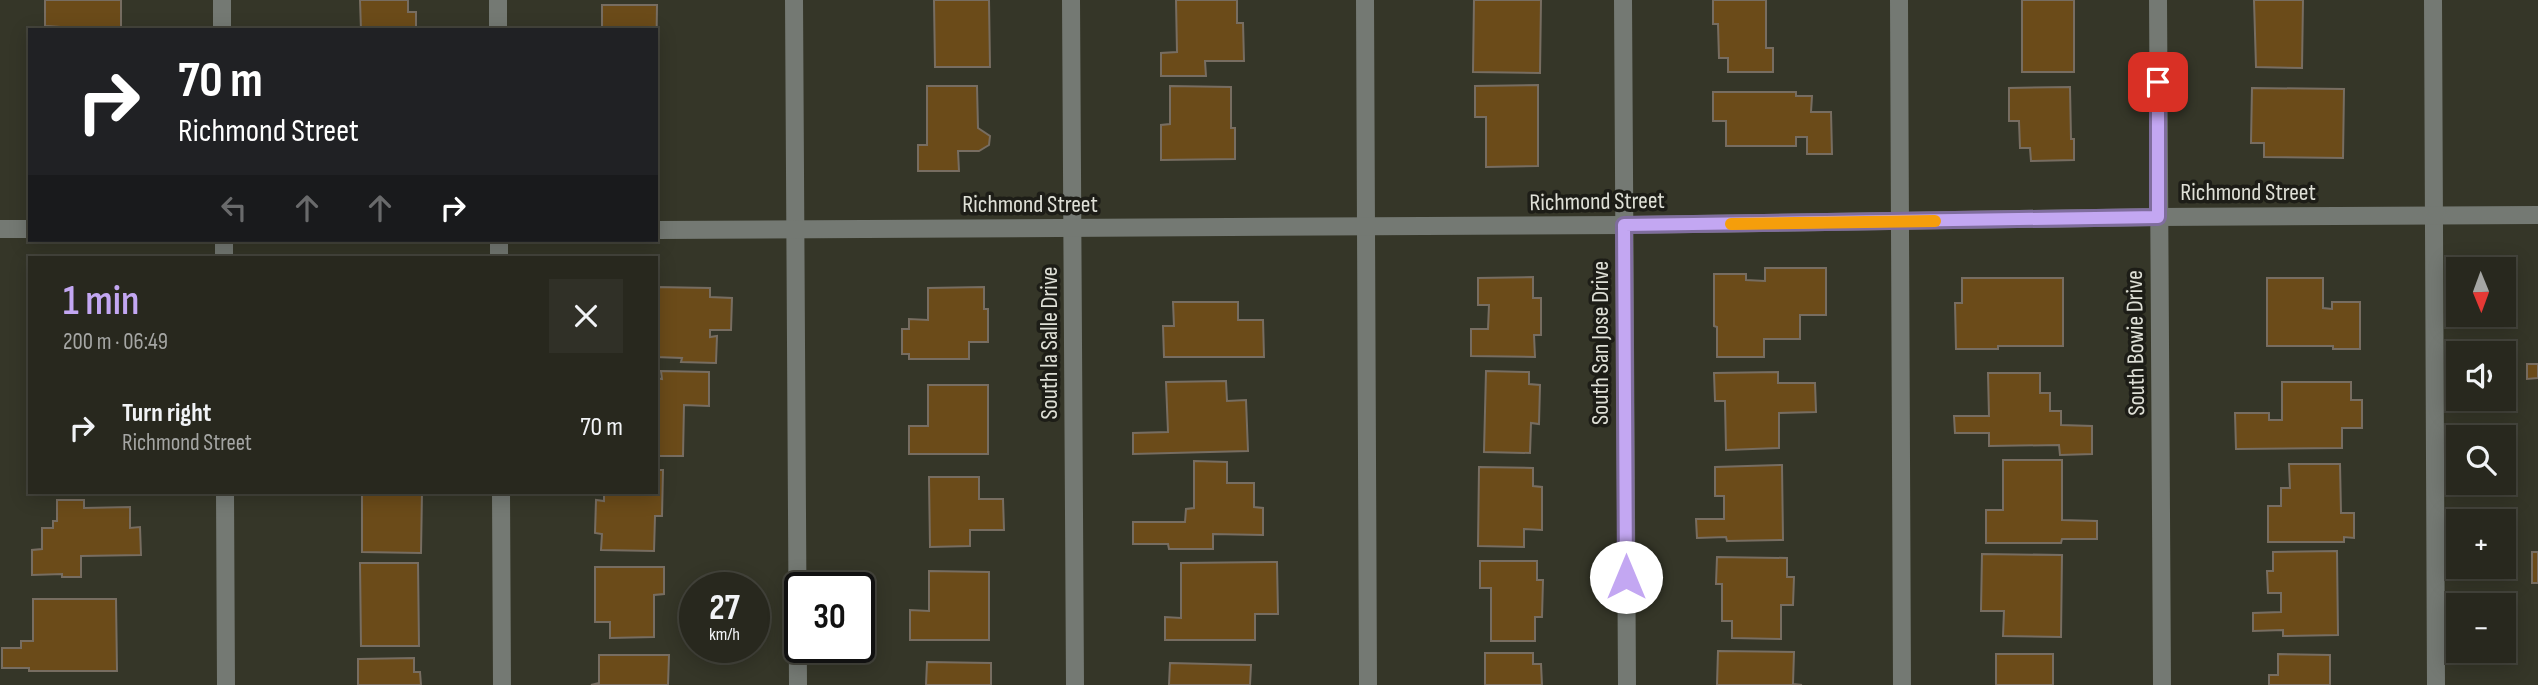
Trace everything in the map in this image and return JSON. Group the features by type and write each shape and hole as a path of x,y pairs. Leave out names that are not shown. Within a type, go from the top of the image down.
{"street":[{"path":"222,0 222,28"},
{"path":"498,0 498,28"},
{"path":"794,0 798,685"},
{"name":"South la Salle Drive","path":"1071,0 1075,685"},
{"path":"1365,0 1368,685"},
{"name":"South San Jose Drive","path":"1623,0 1627,685"},
{"path":"1899,0 1902,685"},
{"name":"South Bowie Drive","path":"2158,0 2162,685"},
{"path":"2433,0 2436,685"},
{"name":"Richmond Street","path":"658,230 1624,225 2158,217 2538,215"},
{"path":"0,229 28,229"},
{"path":"225,494 226,685"},
{"path":"501,494 502,685"}],"building":[{"path":"45,0 121,0 121,28 45,26"},
{"path":"360,0 408,0 408,12 416,12 416,28 361,28"},
{"path":"934,0 989,0 990,67 935,67"},
{"path":"1176,0 1237,0 1237,23 1243,23 1244,61 1205,61 1206,76 1161,76 1161,53 1177,52"},
{"path":"1474,0 1541,0 1540,73 1473,72"},
{"path":"1713,0 1766,0 1766,48 1773,48 1773,72 1728,72 1728,58 1719,58 1718,24 1713,24"},
{"path":"2022,0 2074,0 2074,72 2022,72"},
{"path":"2254,0 2303,0 2302,68 2256,67"},
{"path":"602,5 657,5 657,28 602,28"},
{"path":"1538,85 1538,166 1486,167 1486,117 1475,117 1475,86"},
{"path":"927,86 977,86 978,128 990,136 989,145 979,151 958,151 959,171 918,171 918,145 927,145"},
{"path":"1170,86 1231,87 1231,128 1235,128 1235,159 1161,160 1161,125 1170,124"},
{"path":"2070,87 2074,160 2031,161 2030,148 2020,148 2019,121 2009,121 2009,88"},
{"path":"2252,88 2344,89 2343,158 2264,157 2264,143 2251,143"},
{"path":"1713,92 1796,92 1796,96 1812,96 1811,112 1831,112 1832,154 1807,154 1807,137 1796,137 1796,146 1726,146 1726,121 1713,121"},
{"path":"1765,268 1826,268 1826,315 1800,315 1800,339 1764,339 1764,357 1717,357 1714,274 1746,274 1746,280 1765,281"},
{"path":"1533,277 1533,298 1541,298 1541,335 1534,335 1535,357 1471,356 1471,329 1488,329 1489,305 1478,305 1478,278"},
{"path":"1962,278 2063,278 2063,346 1956,349 1955,303 1962,303"},
{"path":"2267,278 2323,278 2323,308 2332,309 2332,302 2360,302 2360,349 2333,349 2333,346 2267,346"},
{"path":"658,287 710,288 710,297 732,298 731,330 710,330 710,337 717,336 716,363 681,362 682,358 658,357"},
{"path":"984,287 984,309 988,309 988,342 969,342 969,359 909,359 909,354 902,354 902,329 909,329 909,319 928,320 928,288"},
{"path":"1173,302 1238,302 1238,320 1263,320 1264,357 1164,357 1163,326 1174,326"},
{"path":"2527,364 2538,364 2538,378 2527,379"},
{"path":"661,371 709,372 709,406 684,405 683,456 658,456 658,378 662,379"},
{"path":"1486,371 1529,372 1529,384 1540,385 1539,424 1531,423 1530,453 1484,452"},
{"path":"1778,372 1778,383 1815,383 1816,412 1779,413 1779,448 1726,450 1725,401 1715,401 1714,373"},
{"path":"1988,373 2040,373 2040,393 2050,393 2050,411 2061,411 2061,425 2092,426 2092,454 2060,455 2059,445 1989,446 1989,433 1955,433 1954,416 1989,416"},
{"path":"1226,381 1227,401 1246,400 1248,451 1133,454 1133,433 1168,432 1166,382"},
{"path":"2282,382 2351,382 2351,400 2362,400 2362,428 2342,428 2342,448 2236,449 2235,413 2269,413 2269,420 2282,420"},
{"path":"928,385 988,385 988,454 909,454 909,426 928,426"},
{"path":"2003,460 2062,460 2062,520 2097,521 2097,539 2062,539 2061,543 1986,543 1986,510 2003,510"},
{"path":"1194,461 1227,462 1227,483 1254,483 1254,507 1263,508 1263,535 1213,534 1213,549 1169,549 1168,544 1133,544 1133,522 1185,522 1186,509 1194,508"},
{"path":"2289,464 2340,464 2341,513 2354,513 2354,538 2344,537 2344,542 2268,542 2268,506 2281,506 2281,488 2290,488"},
{"path":"1782,465 1783,540 1727,541 1726,537 1697,538 1696,519 1724,519 1724,496 1715,496 1715,467"},
{"path":"1479,467 1533,468 1533,486 1542,487 1542,530 1524,529 1524,547 1478,546"},
{"path":"658,470 663,470 662,516 655,516 654,551 601,550 602,534 595,533 596,500 604,501 604,494 658,494"},
{"path":"929,477 979,477 979,499 1003,499 1004,530 970,530 970,546 930,547"},
{"path":"362,494 422,494 421,553 362,552"},
{"path":"57,500 84,500 84,508 130,507 130,528 140,527 141,555 81,556 81,577 62,577 62,574 32,575 32,550 42,549 42,528 53,528 53,521 57,521"},
{"path":"2337,551 2338,635 2283,636 2283,630 2253,631 2253,613 2281,612 2281,593 2268,593 2267,571 2273,571 2273,552"},
{"path":"2532,552 2538,552 2538,583 2532,583"},
{"path":"1982,554 2062,555 2061,637 2003,636 2004,611 1981,611"},
{"path":"1717,557 1787,558 1787,577 1794,577 1793,605 1781,605 1781,639 1732,638 1732,621 1722,621 1722,584 1716,584"},
{"path":"1480,561 1537,561 1537,580 1543,580 1542,617 1535,617 1535,641 1491,641 1491,588 1480,588"},
{"path":"1277,562 1278,614 1255,614 1255,640 1165,640 1165,617 1181,618 1181,563"},
{"path":"360,563 418,563 419,646 361,646"},
{"path":"595,567 664,567 664,594 654,595 654,637 610,638 610,622 595,622"},
{"path":"929,571 989,572 989,640 910,640 910,610 929,611"},
{"path":"33,599 116,599 117,671 29,671 29,668 2,668 2,648 21,648 21,641 33,641"},
{"path":"1718,651 1794,652 1793,684 1802,685 1717,685"},
{"path":"1485,653 1533,653 1533,664 1541,664 1542,685 1485,685"},
{"path":"1996,654 2053,654 2053,685 1996,685"},
{"path":"2278,654 2330,655 2330,685 2269,685 2269,675 2278,675"},
{"path":"599,655 669,655 668,685 591,685 599,683"},
{"path":"414,658 414,672 420,672 421,685 358,685 358,659"},
{"path":"927,662 991,663 991,685 926,685"},
{"path":"1170,663 1251,665 1250,685 1169,685"}],"slow traffic":[{"path":"1731,224 1935,221"}],"route":[{"path":"1626,577 1624,225 2158,217 2158,82"}]}
